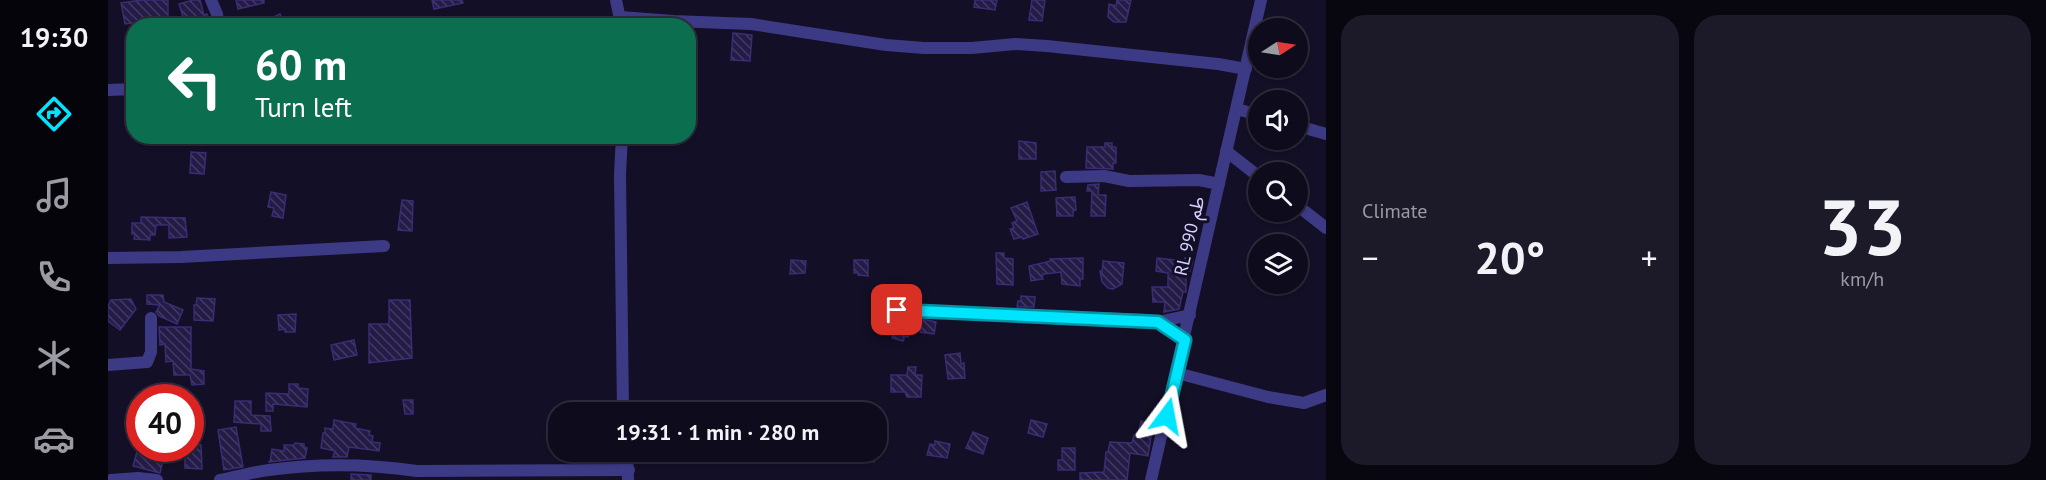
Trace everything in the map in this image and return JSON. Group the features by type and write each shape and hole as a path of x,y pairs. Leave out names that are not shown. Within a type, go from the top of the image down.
{"street":[{"path":"211,0 218,18"},
{"path":"616,0 619,18"},
{"name":"RL طم 990","path":"1151,480 1262,0"},
{"path":"696,22 751,24 886,45 924,48 972,48 1015,44 1047,46 1199,61 1246,69"},
{"path":"108,90 126,89"},
{"path":"1237,109 1248,112"},
{"path":"1308,129 1326,134"},
{"path":"622,144 623,402"},
{"path":"1226,151 1248,168"},
{"path":"1066,177 1104,176 1137,181 1199,180 1219,184"},
{"path":"1308,214 1326,228"},
{"path":"108,258 182,257 384,246"},
{"path":"897,310 1158,322 1190,315"},
{"path":"108,365 147,362 151,352 152,318"},
{"path":"1158,322 1185,340"},
{"path":"1177,374 1257,395 1304,404 1326,395"},
{"path":"220,480 269,470 320,466 383,466 417,471 628,475"},
{"path":"111,480 138,478 157,480"}],"building":[{"path":"168,0 168,18 126,18 125,24 121,3"},
{"path":"200,0 204,15 207,14 208,18 183,18 179,4"},
{"path":"236,0 264,0 264,3 238,9"},
{"path":"432,0 462,0 463,3 434,9"},
{"path":"975,0 997,0 995,10 974,7"},
{"path":"1032,0 1045,0 1042,21 1029,20"},
{"path":"1117,0 1131,0 1126,22 1114,22 1108,17 1109,4 1116,6"},
{"path":"733,33 752,35 750,61 731,60"},
{"path":"1019,141 1036,143 1036,159 1019,159"},
{"path":"1105,143 1112,143 1112,147 1116,147 1116,163 1113,163 1113,169 1086,168 1087,147 1105,147"},
{"path":"191,152 206,153 204,174 190,173"},
{"path":"1055,171 1056,190 1041,191 1041,172"},
{"path":"1099,184 1098,195 1106,195 1105,216 1091,216 1092,191 1087,191 1088,185"},
{"path":"271,192 286,195 283,218 272,216 274,208 268,207"},
{"path":"1075,197 1076,210 1073,211 1073,216 1057,216 1056,198"},
{"path":"402,200 413,201 412,231 398,230"},
{"path":"1027,202 1038,234 1023,239 1022,237 1014,239 1010,229 1014,228 1012,223 1017,221 1011,208"},
{"path":"141,217 185,218 187,237 169,238 169,225 156,225 155,235 150,235 150,240 134,239 132,223 141,223"},
{"path":"996,253 1004,253 1004,258 1013,259 1013,285 997,284"},
{"path":"1083,258 1083,279 1080,279 1080,286 1062,284 1061,272 1044,274 1043,279 1031,281 1029,266 1051,261 1050,259"},
{"path":"1157,258 1184,261 1185,258 1193,261 1190,271 1186,270 1186,292 1183,292 1179,309 1164,312 1165,302 1153,302 1152,287 1168,287 1168,273 1156,271"},
{"path":"791,260 806,261 805,273 790,274"},
{"path":"854,260 868,260 868,276 854,273"},
{"path":"1103,261 1124,263 1122,284 1113,289 1108,288 1102,282 1100,271 1102,272"},
{"path":"147,295 163,295 164,302 183,310 177,324 159,316 156,312 160,305 147,304"},
{"path":"1021,296 1035,297 1034,307 1017,307"},
{"path":"197,298 215,299 213,321 194,320 194,305 196,305"},
{"path":"131,299 136,309 120,330 108,321 108,306 111,300"},
{"path":"389,300 410,300 412,358 369,363 369,324 389,324"},
{"path":"296,314 295,332 279,330 278,315"},
{"path":"922,319 936,322 934,334 920,332"},
{"path":"897,322 911,327 908,337 905,336 903,341 892,338"},
{"path":"159,327 191,327 191,369 204,371 204,384 192,384 190,375 174,375 173,361 166,362 165,344 160,345"},
{"path":"354,340 357,355 334,360 331,345"},
{"path":"960,353 961,364 964,363 965,378 948,379 945,355"},
{"path":"908,367 916,367 915,375 922,375 921,397 907,397 905,392 891,392 891,375 907,375"},
{"path":"289,384 298,384 298,388 308,389 307,407 273,404 273,411 266,411 266,393 289,394"},
{"path":"403,400 413,400 413,414 405,414"},
{"path":"235,401 251,401 251,415 270,416 271,431 261,431 261,424 234,422"},
{"path":"334,420 356,424 355,428 370,431 369,435 373,436 372,442 380,443 379,451 349,447 347,457 333,457 335,451 321,448 325,428 333,429"},
{"path":"1031,420 1047,424 1043,437 1028,433"},
{"path":"1141,421 1153,424 1148,456 1130,453 1127,480 1080,480 1080,473 1104,472 1106,452 1108,452 1110,442 1132,443 1134,435 1138,435"},
{"path":"236,427 243,467 224,470 218,430"},
{"path":"973,432 988,438 983,454 966,448"},
{"path":"935,441 950,444 947,458 927,455 930,444 935,445"},
{"path":"295,443 304,444 307,448 305,458 270,462 272,449 284,451 284,445"},
{"path":"1062,448 1075,448 1075,470 1058,470 1058,460 1062,460"},
{"path":"134,462 163,462 160,473 133,466"},
{"path":"185,462 202,462 202,469 185,468"},
{"path":"351,474 371,475 371,480 351,480"}],"route":[{"path":"897,310 1158,322 1185,340 1167,416"}]}
